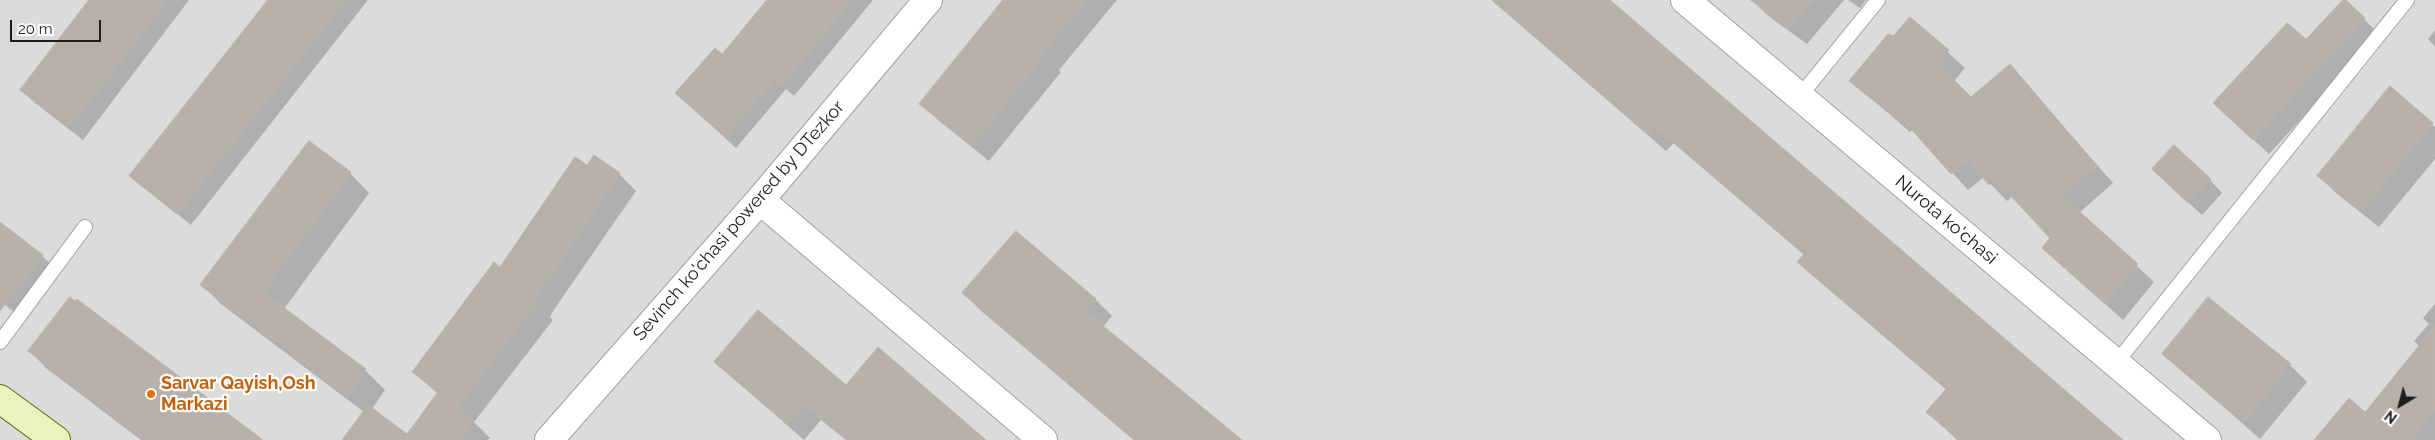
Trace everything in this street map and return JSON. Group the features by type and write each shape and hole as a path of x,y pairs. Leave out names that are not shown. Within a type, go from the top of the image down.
{"street":[{"name":"Sevinch ko'chasi powered by DTezkor","path":"549,440 760,200 928,0"},
{"name":"Nurota ko'chasi","path":"1685,0 2207,440"},
{"path":"760,200 1043,440"},
{"path":"0,399 56,440"}],"lane":[{"path":"1800,96 1878,0"},
{"path":"2116,363 2407,0"},
{"path":"0,342 85,227"}],"shaded area":[{"path":"0,0 2435,0 2435,440 0,440"}],"building":[{"path":"89,0 167,0 69,128 20,90"},
{"path":"268,0 346,0 177,214 129,176"},
{"path":"767,0 851,0 782,86 774,79 725,137 675,93 715,48 722,54"},
{"path":"1003,0 1087,0 1043,52 1045,54 972,145 919,104"},
{"path":"1492,0 1610,0 2123,440 1959,440 1926,412 1946,389 1797,262 1804,254 1655,127 1648,134"},
{"path":"1751,0 1813,0 1789,28"},
{"path":"2343,0 2346,0 2365,18 2253,140 2213,103 2287,23 2306,39"},
{"path":"1910,17 1949,50 1938,64 1971,97 2010,64 2097,166 2062,196 2138,264 2105,304 2042,248 2050,238 1996,180 1989,185 1968,160 1951,174 1896,112 1893,116 1849,81 1888,34 1893,36"},
{"path":"2390,86 2433,123 2362,211 2317,176"},
{"path":"309,141 351,172 263,292 366,369 349,397 200,285"},
{"path":"2174,145 2211,179 2188,203 2152,169"},
{"path":"594,155 620,173 537,295 534,301 537,303 457,407 474,420 460,440 342,440 368,405 407,434 438,392 412,372 494,262 500,267 575,157 587,165"},
{"path":"0,222 43,255 0,311"},
{"path":"1016,231 1096,299 1085,311 1242,440 1134,440 962,293"},
{"name":"Sarvar Qayish,Osh Markazi","path":"70,297 75,301 77,299 263,440 144,440 28,351"},
{"path":"2208,297 2291,364 2243,423 2162,354"},
{"path":"758,310 846,385 878,347 986,440 848,440 804,404 787,424 714,362"},
{"path":"2435,326 2435,409 2411,440 2314,440 2349,398 2365,412"}],"place":[{"name":"Sarvar Qayish,Osh Markazi","path":"151,394"}]}
